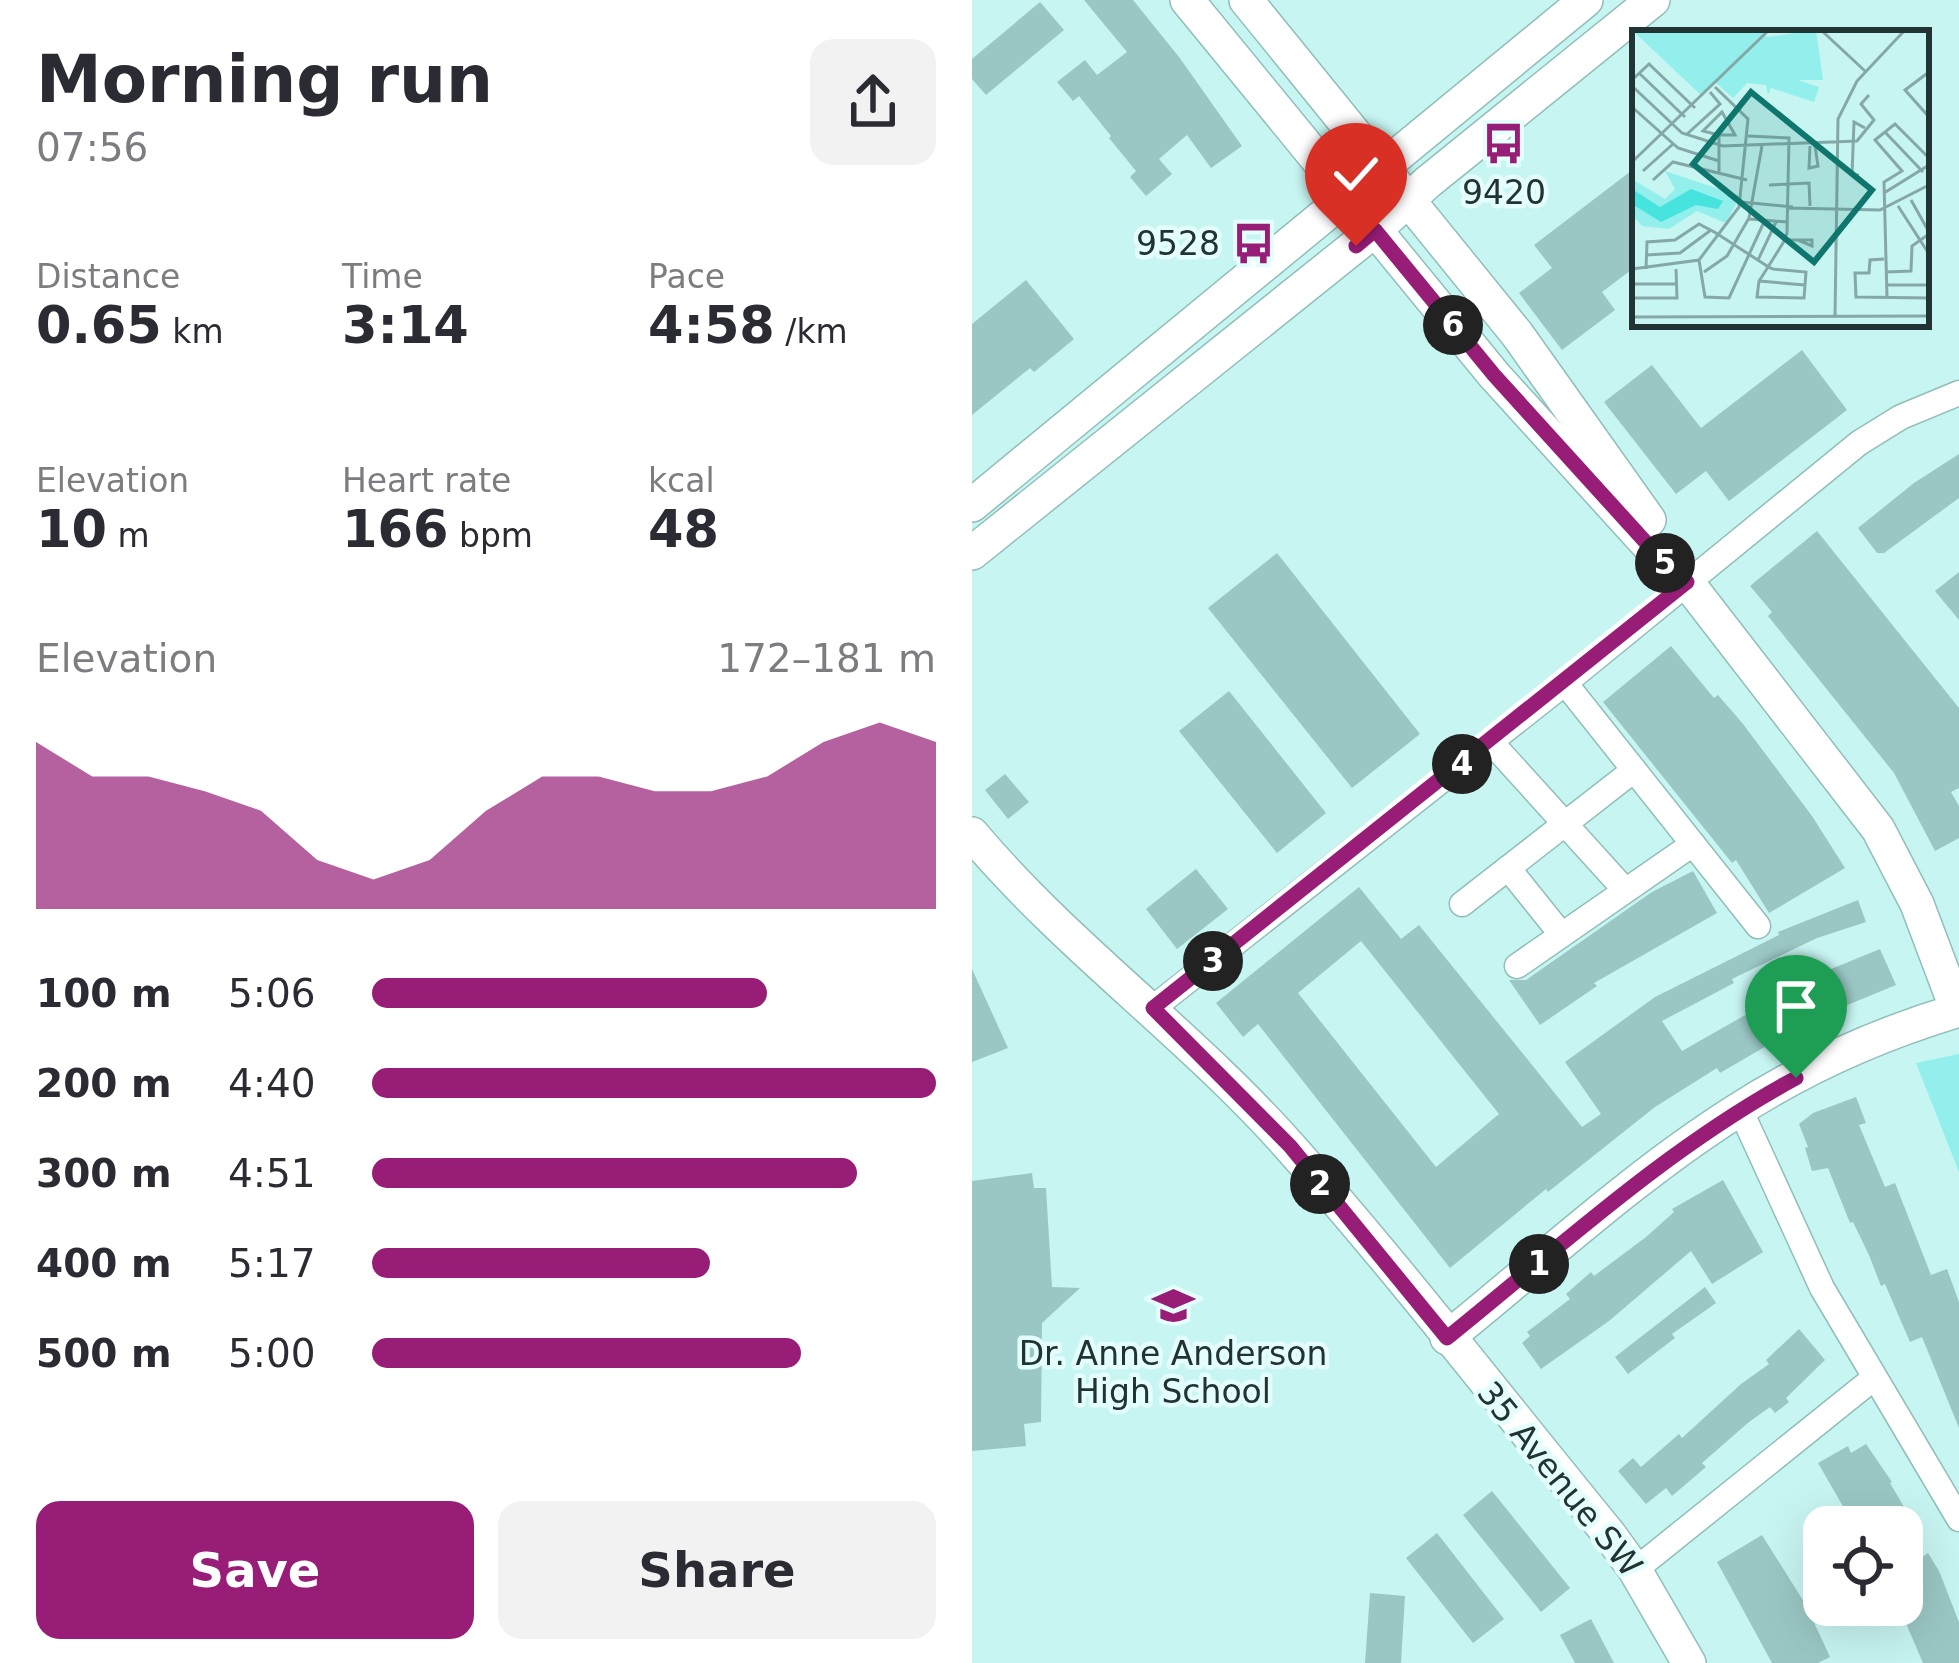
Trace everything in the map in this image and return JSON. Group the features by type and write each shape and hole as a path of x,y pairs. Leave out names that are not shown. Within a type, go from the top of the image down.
{"street":[{"path":"1187,0 1505,388 1687,582"},
{"path":"1246,0 1517,334 1678,562 1687,582 1878,829 1917,904 1958,1010 1888,1033 1740,1108 1650,1174 1447,1338"},
{"path":"972,505 1586,0"},
{"path":"972,553 1653,0"},
{"path":"1153,1008 1859,443 1901,417 1959,393"},
{"path":"1565,682 1758,926"},
{"path":"1490,742 1625,890"},
{"path":"1462,904 1634,770"},
{"name":"35 Avenue SW","path":"972,834 1044,911 1153,1008 1290,1146 1635,1570 1689,1663"},
{"path":"1517,966 1693,844"},
{"path":"1508,868 1561,934"},
{"path":"1740,1108 1822,1288 1959,1519"},
{"path":"1635,1570 1874,1378"}],"shaded area":[{"path":"1959,1054 1959,1172 1916,1063"}],"building":[{"path":"1084,0 1133,0 1242,146 1211,168 1187,135 1159,159 1172,174 1146,196 1130,177 1136,171 1111,136 1079,96 1073,101 1057,82 1085,60 1097,75 1127,52"},
{"path":"1040,2 1064,30 986,95 972,79 972,59"},
{"path":"1632,170 1632,269 1602,292 1615,310 1562,350 1519,293 1552,268 1534,245"},
{"path":"1026,280 1074,339 972,415 972,324"},
{"path":"1802,350 1847,410 1729,501 1706,471 1676,494 1604,402 1652,365 1701,428"},
{"path":"1959,454 1959,498 1884,553 1877,553 1858,528"},
{"path":"1817,531 1959,708 1959,788 1951,792 1959,806 1959,838 1935,851 1894,773 1768,616 1772,612 1750,586"},
{"path":"1277,553 1420,734 1352,788 1208,608"},
{"path":"1959,572 1959,620 1935,591"},
{"path":"1671,646 1714,698 1718,695 1743,724 1845,868 1769,913 1736,860 1732,863 1603,702"},
{"path":"1229,691 1326,813 1277,853 1179,731"},
{"path":"1005,774 1029,802 1008,819 985,790"},
{"path":"1196,869 1228,909 1177,949 1146,909"},
{"path":"1693,871 1717,913 1594,983 1597,986 1540,1025 1509,980 1526,980 1652,892"},
{"path":"1359,887 1401,939 1419,925 1582,1127 1601,1114 1565,1062 1655,997 1778,932 1858,900 1866,922 1817,938 1732,979 1734,983 1662,1021 1682,1051 1814,976 1880,949 1896,985 1840,1008 1838,1004 1655,1107 1450,1268 1258,1024 1243,1037 1216,1003","holes":["1361,941 1499,1114 1436,1167 1298,993"]},
{"path":"972,969 1008,1048 972,1062"},
{"path":"1856,1097 1866,1123 1859,1125 1885,1187 1895,1183 1931,1275 1947,1269 1959,1302 1959,1428 1922,1337 1910,1342 1828,1168 1812,1171 1799,1124 1813,1113"},
{"name":"Dr. Anne Anderson High School","path":"1032,1173 1034,1188 1046,1188 1052,1287 1080,1288 1042,1323 1041,1422 1024,1424 1026,1446 972,1451 972,1181"},
{"path":"1723,1180 1763,1252 1712,1284 1691,1251 1609,1321 1541,1369 1522,1343 1530,1336 1527,1332 1570,1299 1566,1294 1591,1272 1594,1276 1646,1237 1672,1209"},
{"path":"1705,1287 1716,1303 1628,1374 1615,1357"},
{"path":"1799,1329 1825,1360 1786,1398 1789,1402 1775,1413 1770,1407 1749,1422 1672,1496 1666,1488 1646,1504 1618,1471 1633,1458 1641,1467 1679,1434 1682,1438 1769,1364 1766,1360"},
{"path":"1866,1444 1903,1506 1843,1506 1818,1463 1848,1446 1851,1453"},
{"path":"1492,1491 1570,1588 1541,1612 1463,1515"},
{"path":"1437,1533 1504,1619 1473,1643 1406,1558"},
{"path":"1762,1535 1803,1600 1803,1626 1816,1626 1830,1657 1818,1663 1772,1663 1717,1562"},
{"path":"1928,1553 1959,1622 1959,1663 1923,1663 1907,1626 1923,1626 1923,1556"},
{"path":"1370,1593 1405,1596 1401,1663 1365,1663"},
{"path":"1591,1619 1614,1663 1575,1663 1560,1635"}],"place":[{"name":"9420","path":"1504,144"},
{"name":"9528","path":"1254,243"},
{"name":"Dr. Anne Anderson High School","path":"1173,1305"}],"route":[{"path":"1356,246 1375,230 1494,375 1687,582 1153,1008 1290,1146 1447,1338 1686,1146 1740,1108 1796,1078"}]}
